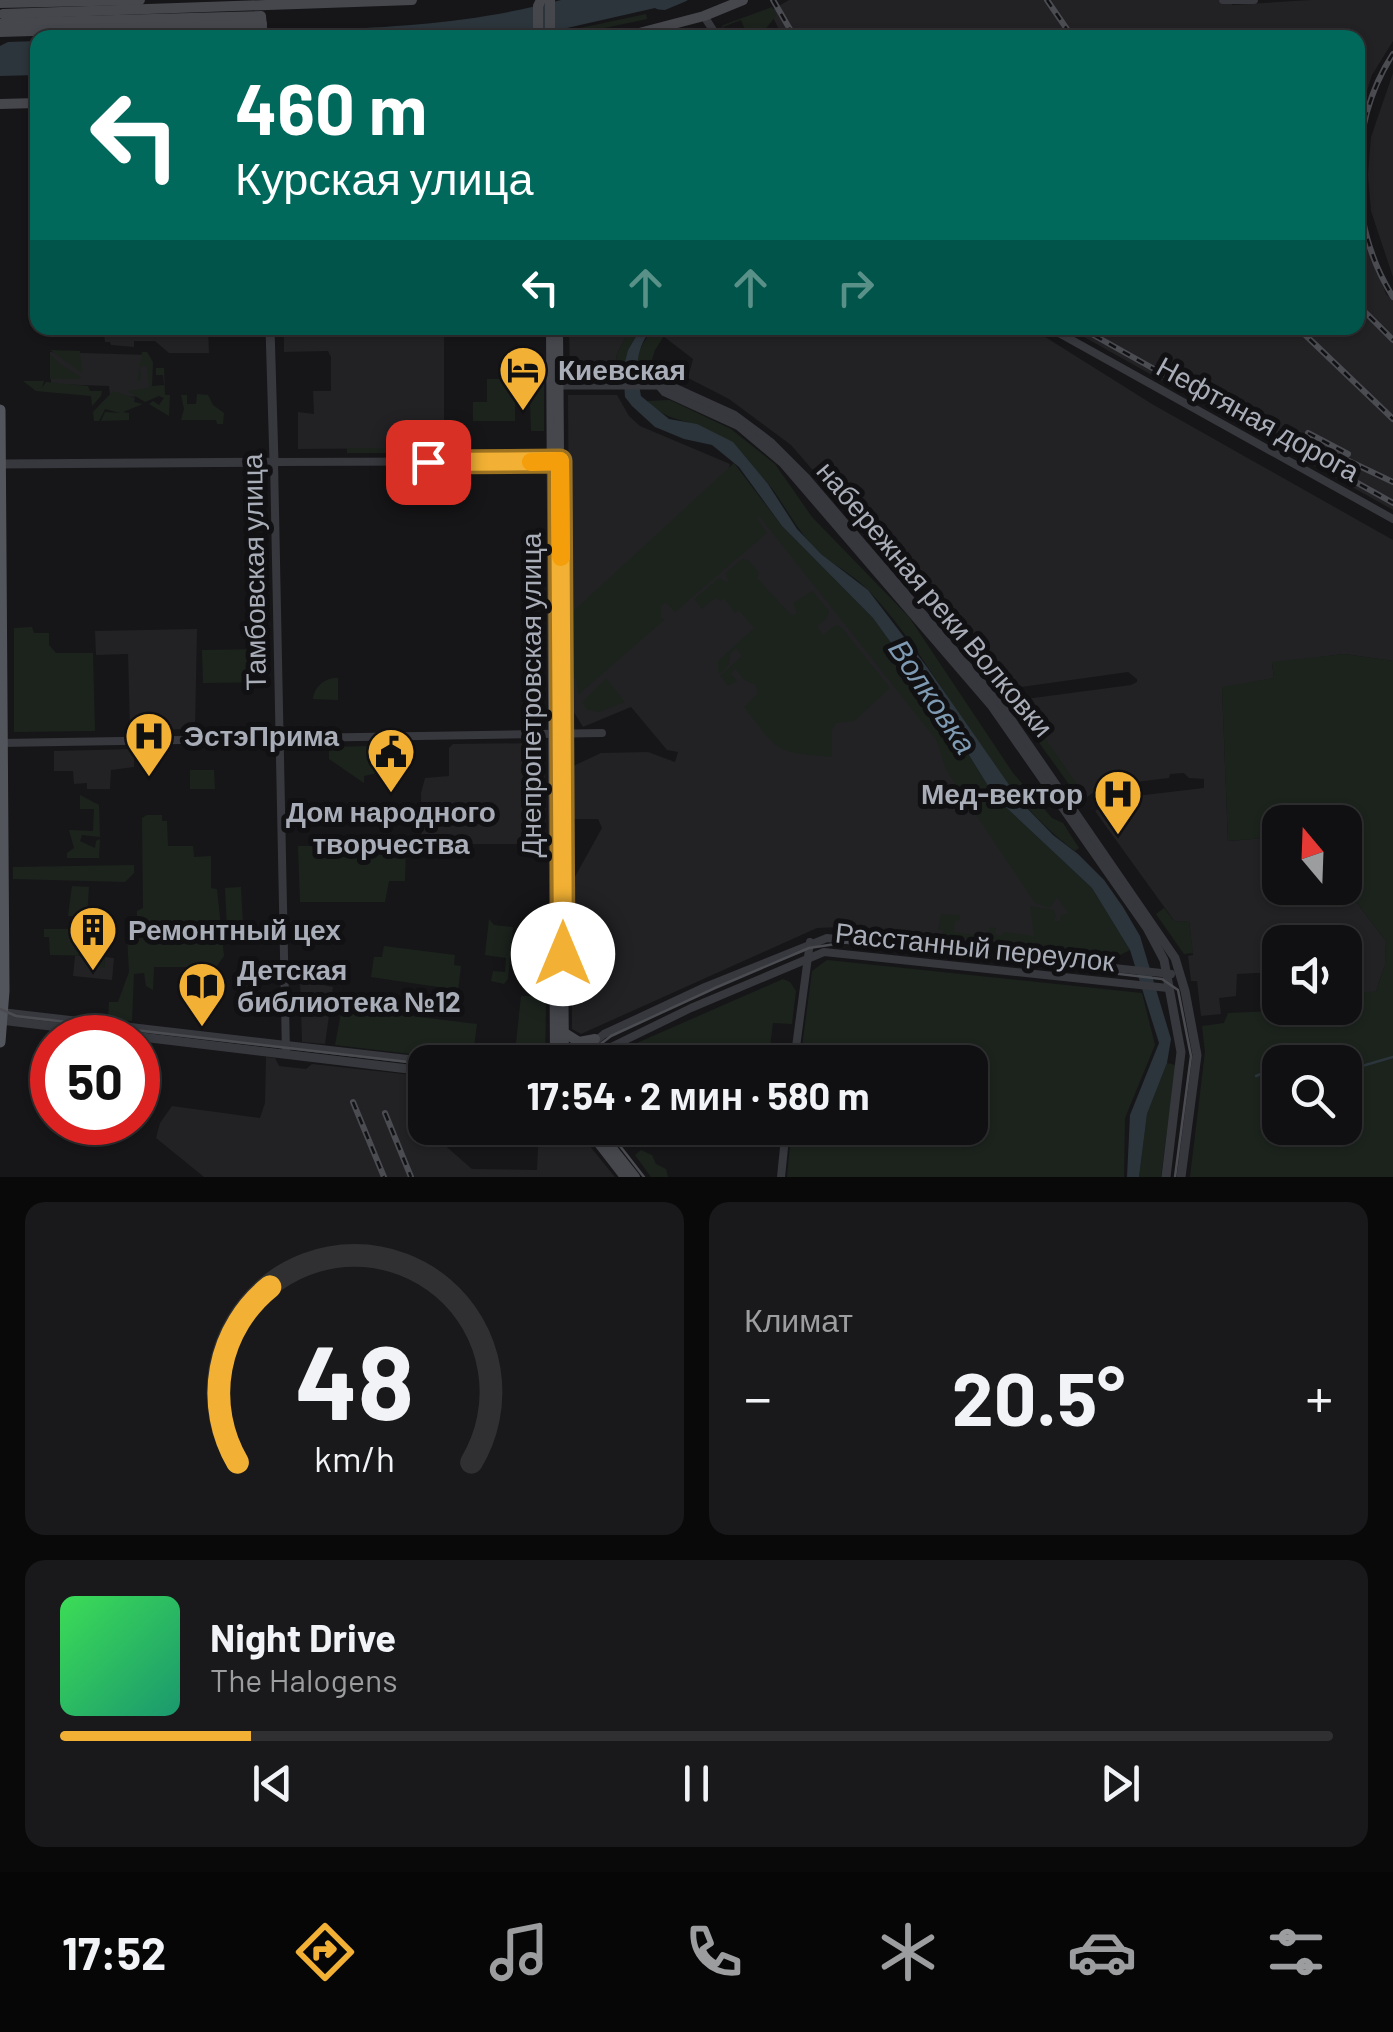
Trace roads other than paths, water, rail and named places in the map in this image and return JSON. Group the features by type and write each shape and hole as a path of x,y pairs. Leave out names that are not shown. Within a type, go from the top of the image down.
{"main road":[{"path":"2,18 140,0"},
{"path":"176,0 261,19"},
{"path":"261,19 272,3 412,0"},
{"path":"652,30 699,18 743,0"},
{"path":"544,30 545,2"},
{"path":"2,18 202,6"},
{"path":"2,18 261,19"},
{"path":"0,104 30,103"},
{"name":"Днепропетровская улица","path":"555,335 565,1045"},
{"path":"0,410 0,1042"},
{"name":"Днепропетровская улица","path":"554,1045 558,735"},
{"path":"564,1032 579,1042 595,1039"},
{"path":"600,1145 625,1177"},
{"path":"609,1145 634,1177"}],"street":[{"path":"1223,0 1254,0"},
{"path":"699,18 710,30"},
{"name":"Тамбовская улица","path":"270,335 287,1050"},
{"name":"Нефтяная дорога","path":"1063,335 1393,519"},
{"name":"набережная реки Волковки","path":"556,385 659,385 682,390 743,420 806,478 1004,708 1175,958 1196,1041 1196,1072 1182,1177"},
{"name":"набережная реки Волковки","path":"659,385 665,392 739,426 768,449 999,714 1148,928 1164,960 1163,988 1182,1061 1166,1177"},
{"path":"1,464 556,461"},
{"path":"2,743 602,734"},
{"name":"Расстанный переулок","path":"588,1045 705,987 810,942 843,938 1181,975"},
{"path":"796,1045 810,942"},
{"name":"Расстанный переулок","path":"622,1045 692,1008 808,958 834,951 1163,988"},
{"path":"2,1016 408,1068"},
{"path":"287,1050 408,1060"},
{"path":"781,1177 784,1145"}],"water":[{"path":"561,0 688,0 678,7 686,30 669,30 655,8 558,30 320,30 443,22"},
{"path":"30,41 30,75 0,76 0,46"},
{"name":"Волковка","path":"637,335 648,335 638,360 641,396 669,419 697,424 733,442 768,484 797,529 821,554 868,590 1021,802 1104,880 1123,907 1140,936 1171,1039 1167,1063 1147,1114 1139,1177 1127,1177 1130,1115 1159,1043 1130,950 1092,888 995,797 949,723 873,618 782,526 739,467 712,445 655,427 632,406 625,397 623,369"}],"waterway":[{"path":"1362,1066 1393,1057"},
{"path":"1256,1076 1262,1074"}],"tram line":[{"path":"599,1045 611,1036 809,948 849,942 1162,979 1178,990 1191,1056 1175,1177"},
{"path":"0,1009 16,1016 408,1062"},
{"path":"619,1145 644,1177"}],"railway":[{"path":"773,0 790,30"},
{"path":"1047,0 1068,30"},
{"path":"1365,122 1378,82 1393,54"},
{"path":"1365,225 1378,269 1393,297"},
{"path":"1365,312 1393,340"},
{"path":"1093,335 1393,503"},
{"path":"1305,335 1393,419"},
{"path":"1308,433 1348,454"},
{"path":"1332,453 1393,482"},
{"path":"353,1102 384,1177"},
{"path":"385,1113 411,1177"}],"place":[{"name":"Киевская","path":"523,412"},
{"name":"ЭстэПрима","path":"149,778"},
{"name":"Дом народного творчества","path":"391,794"},
{"name":"Мед-вектор","path":"1118,836"},
{"name":"Ремонтный цех","path":"93,972"},
{"name":"Детская библиотека №12","path":"202,1028"}]}
